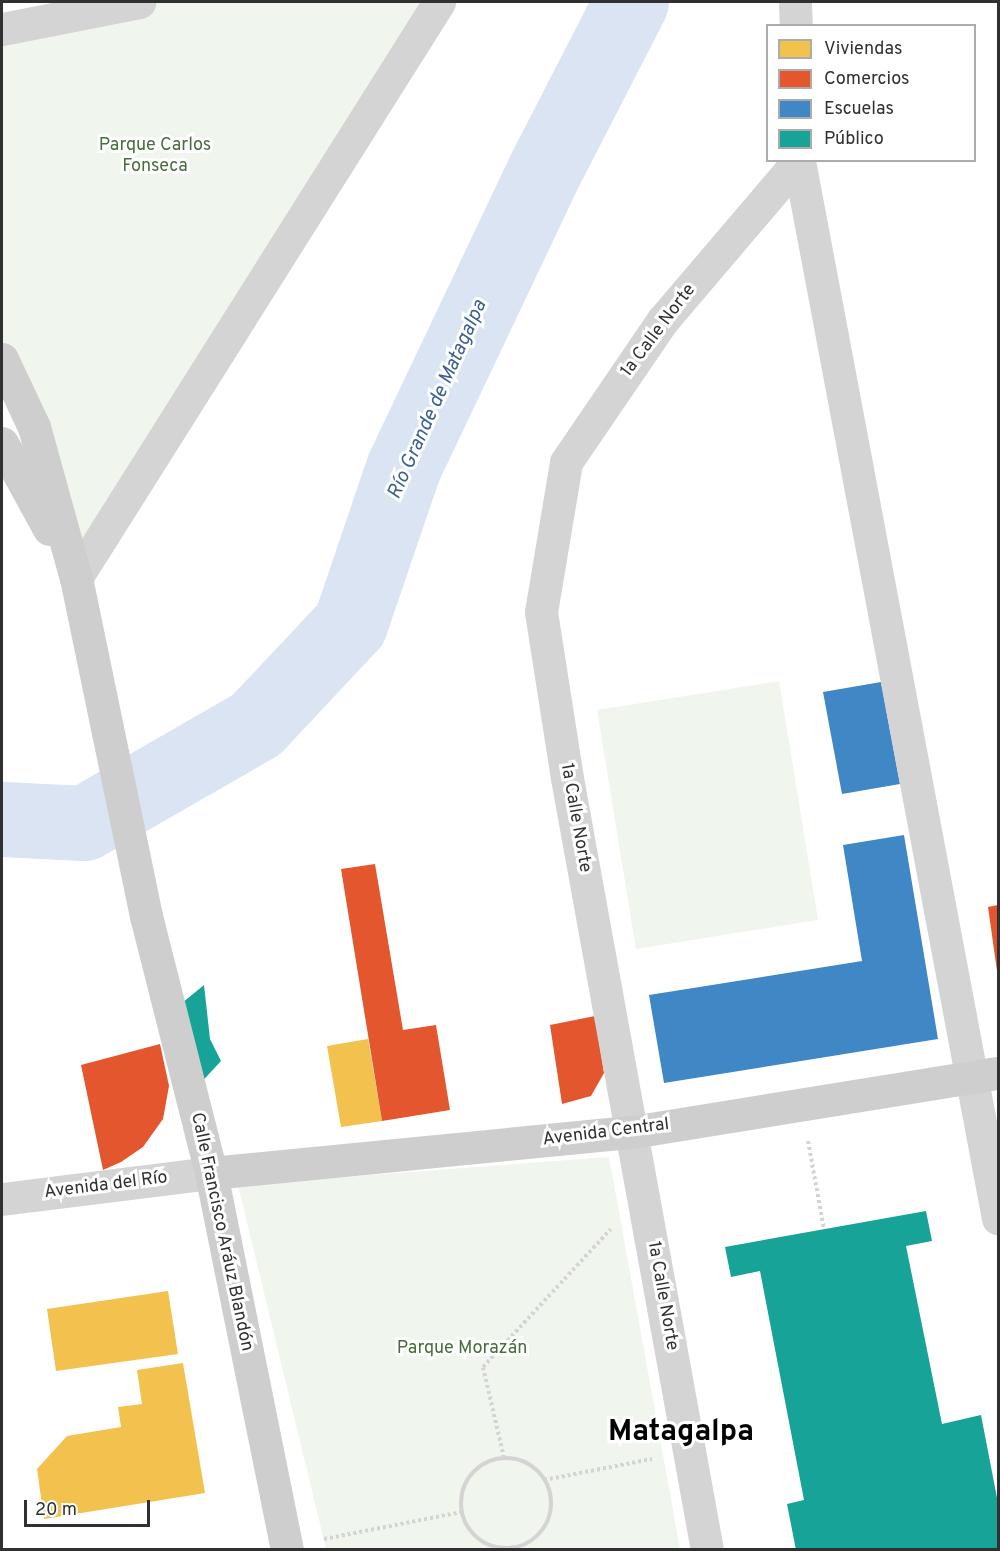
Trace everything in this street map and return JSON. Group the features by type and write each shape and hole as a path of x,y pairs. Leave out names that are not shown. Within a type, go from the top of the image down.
{"street":[{"path":"2,29 139,2"},
{"path":"75,578 439,2"},
{"path":"795,2 796,24"},
{"name":"1a Calle Norte","path":"707,1550 567,778 541,612 566,462 663,320 798,162"},
{"path":"799,162 986,1076 999,1218"},
{"path":"2,359 34,428 75,578"},
{"path":"2,443 75,578"},
{"name":"Calle Francisco Aráuz Blandón","path":"75,578 99,681 146,916 211,1173 282,1549"},
{"name":"Avenida Central","path":"211,1173 632,1132 986,1076"},
{"name":"Avenida del Río","path":"2,1199 211,1173"}],"path":[{"path":"810,1151 824,1229"},
{"path":"504,1458 483,1367 643,1194"},
{"path":"544,1480 689,1451"},
{"path":"504,1458 520,1460 534,1468 544,1480 550,1494 548,1517 536,1537 523,1547 492,1546 478,1538 467,1526 462,1512 462,1496 471,1475 489,1461 504,1458"},
{"path":"282,1549 462,1512"}],"green space":[{"name":"Parque Carlos Fonseca","path":"139,2 430,2 76,578 2,359 2,29"},
{"path":"779,681 818,920 636,949 597,710"},
{"name":"Parque Morazán","path":"609,1157 680,1549 326,1549 238,1185"}],"building: Viviendas":[{"path":"368,1039 382,1121 341,1127 327,1046"},
{"path":"168,1291 178,1354 56,1371 47,1309"},
{"path":"183,1363 205,1493 44,1519 37,1469 67,1436 121,1427 118,1407 142,1404 137,1370"}],"building: Comercios":[{"path":"375,864 403,1030 436,1025 450,1110 382,1121 341,869"},
{"path":"998,905 998,971 997,971 988,907"},
{"path":"595,1016 604,1073 591,1096 562,1104 550,1025"},
{"path":"160,1044 169,1086 163,1119 143,1147 121,1162 103,1170 81,1065"}],"building: Escuelas":[{"path":"881,682 900,784 842,794 823,692"},
{"path":"904,835 938,1039 664,1083 649,995 862,961 843,845"}],"building: Público":[{"path":"204,985 210,1039 221,1061 196,1088 176,1008"},
{"path":"926,1211 932,1241 906,1246 942,1424 981,1415 998,1503 998,1550 796,1550 787,1504 804,1500 760,1271 731,1277 725,1247"}],"waterway":[{"name":"Río Grande de Matagalpa","path":"2,819 84,823 256,724 350,624 403,468 545,169 631,2"}],"district":[{"name":"Matagalpa","path":"681,1433"}]}
